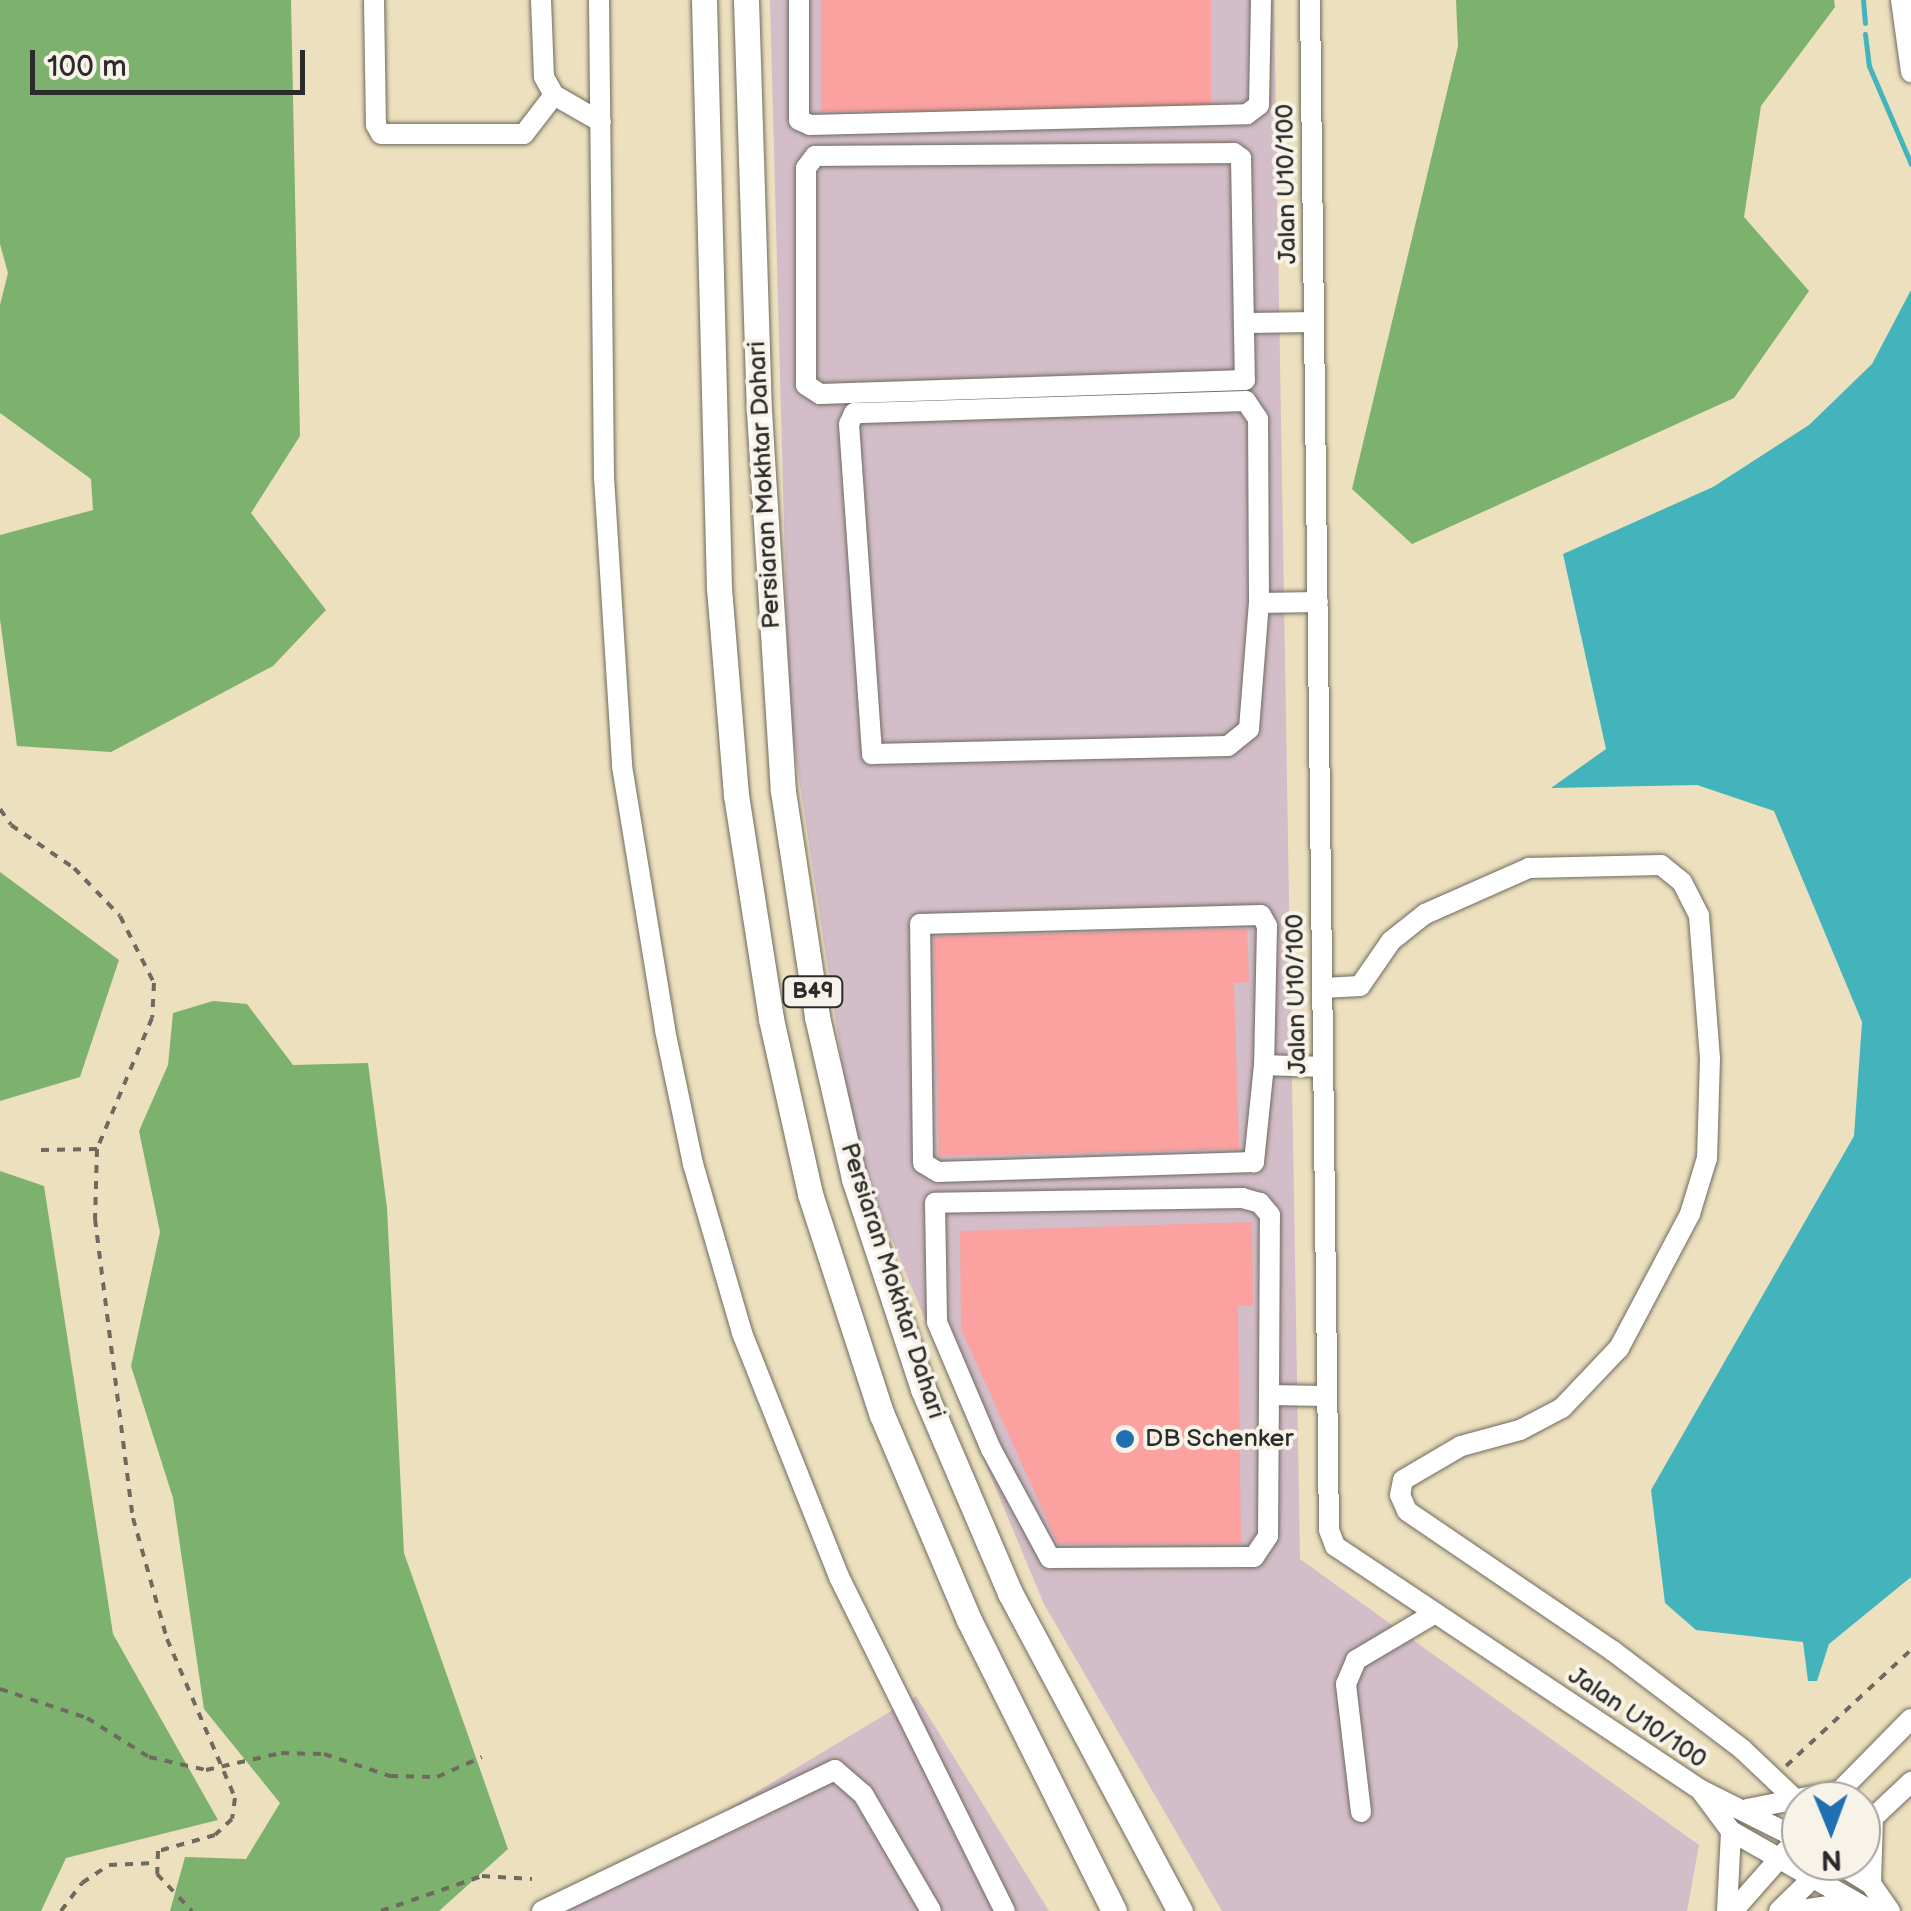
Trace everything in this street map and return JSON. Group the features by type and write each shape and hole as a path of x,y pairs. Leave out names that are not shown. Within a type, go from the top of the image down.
{"main road":[{"name":"Persiaran Mokhtar Dahari","path":"704,0 719,588 736,795 771,1020 810,1194 882,1415 969,1620 1114,1911"},
{"name":"Persiaran Mokhtar Dahari","path":"746,0 760,411 783,791 821,1035 854,1179 923,1388 1010,1593 1180,1911"}],"street":[{"path":"374,0 376,124 382,134 524,134 554,95"},
{"path":"540,0 544,77 554,95 601,122"},
{"path":"599,0 604,477 622,766 694,1164 742,1333 839,1577 1005,1911"},
{"path":"799,0 799,120 810,125 1247,114 1259,104 1261,0"},
{"name":"Jalan U10/100","path":"1310,0 1325,1396 1335,1546 1701,1790 1781,1827"},
{"path":"1901,0 1911,72"},
{"path":"1234,152 1241,158 1248,323 1249,373 1235,385 812,393 806,385 808,160 1234,152"},
{"path":"1248,323 1314,322"},
{"path":"1246,401 1258,419 1260,603 1249,729 1228,746 872,754 850,443 854,412 1246,401"},
{"path":"1260,603 1318,602"},
{"path":"1322,988 1360,986 1391,941 1426,914 1529,868 1661,865 1682,882 1699,916 1710,1058 1706,1158 1690,1214 1619,1348 1562,1408 1520,1430 1461,1446 1403,1480 1400,1495 1408,1511 1613,1651 1781,1783"},
{"path":"1261,916 1266,926 1264,1066 1258,1156 1248,1165 929,1169 923,1163 920,924 1261,916"},
{"path":"1264,1066 1323,1067"},
{"path":"1243,1198 1260,1204 1270,1215 1269,1396 1268,1536 1254,1557 1050,1558 990,1449 938,1322 936,1203 1243,1198"},
{"path":"1269,1396 1325,1396"},
{"path":"1360,1812 1346,1684 1356,1660 1435,1613"},
{"path":"1849,1781 1911,1719"},
{"path":"542,1911 835,1770 863,1794 931,1911"},
{"path":"1881,1810 1911,1782"},
{"name":"Jalan U10/100","path":"1701,1790 1730,1832 1781,1862"},
{"path":"1747,1809 1781,1803"},
{"path":"1730,1832 1730,1911"},
{"path":"1730,1911 1781,1856"},
{"path":"1779,1911 1808,1881"},
{"name":"Jalan U10/100","path":"1811,1881 1848,1903 1871,1911"},
{"path":"1866,1881 1890,1911"},
{"path":"1796,1911 1848,1903"}],"path":[{"path":"0,808 11,825 74,868 120,916 154,983 152,1018 97,1149 95,1218 134,1518 167,1639 226,1767 235,1798 232,1819 215,1835 158,1851 157,1874 192,1911"},
{"path":"40,1150 97,1149"},
{"path":"1775,1776 1911,1650"},
{"path":"0,1689 86,1718 149,1756 206,1770 281,1753 324,1754 390,1776 437,1777 482,1757"},
{"path":"61,1911 82,1883 108,1866 155,1862"},
{"path":"381,1911 482,1876 532,1878"}],"shaded area":[{"path":"770,0 1274,0 1300,1559 1699,1845 1687,1911 1222,1911 1044,1604 856,1154 789,713"},
{"path":"916,1696 1049,1911 559,1911"}],"green space":[{"path":"0,0 291,0 300,436 251,513 326,610 273,666 111,752 17,746 0,619 0,535 93,510 91,479 0,413 0,305 8,273 0,244"},
{"path":"1456,0 1834,0 1835,7 1761,106 1744,217 1809,291 1734,398 1412,544 1352,489 1458,46"},
{"path":"0,872 119,960 80,1077 0,1101"},
{"path":"213,1001 247,1004 293,1065 368,1063 387,1208 404,1553 508,1849 439,1911 170,1911 185,1857 246,1859 280,1803 204,1709 173,1498 131,1366 160,1232 139,1131 168,1065 173,1013"},
{"path":"0,1171 44,1186 113,1634 218,1820 66,1858 41,1911 0,1911"}],"water":[{"path":"1911,290 1911,1577 1829,1644 1817,1681 1808,1681 1803,1642 1696,1630 1665,1603 1651,1490 1854,1136 1862,1022 1774,811 1697,785 1551,788 1606,749 1563,554 1713,487 1809,425 1872,364"}],"building":[{"path":"821,0 1211,0 1211,111 821,111"},
{"path":"1247,929 1249,982 1234,983 1239,1149 939,1156 934,937"},
{"name":"DB Schenker","path":"1252,1222 1253,1306 1238,1306 1241,1543 1058,1544 961,1329 960,1231"}],"waterway":[{"path":"1863,0 1865,23"},
{"path":"1865,34 1869,66 1911,164"}],"place":[{"name":"DB Schenker","path":"1125,1439"}]}
